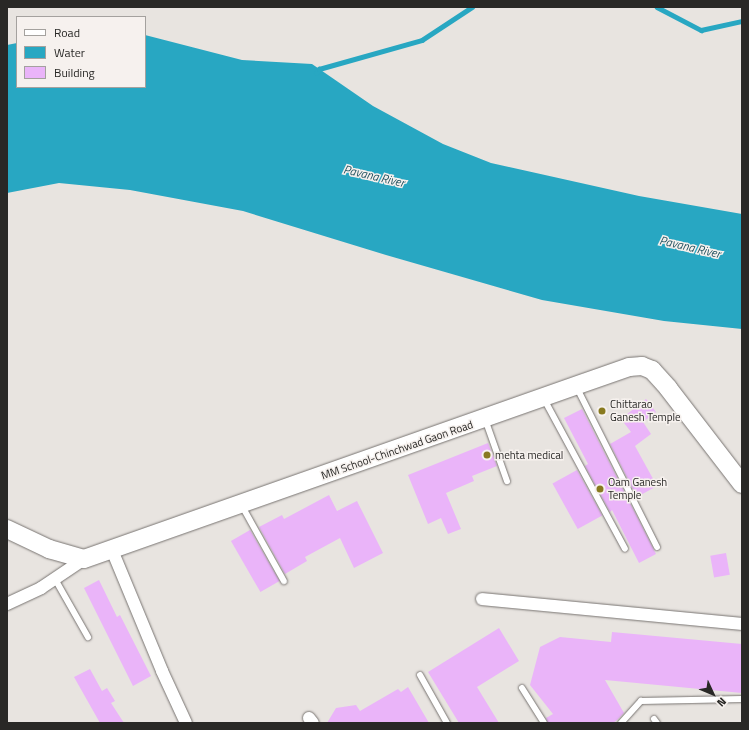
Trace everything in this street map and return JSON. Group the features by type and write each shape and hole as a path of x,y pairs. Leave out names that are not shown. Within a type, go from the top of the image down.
{"main road":[{"name":"MM School-Chinchwad Gaon Road","path":"84,559 241,505 629,367 642,366 652,370 668,388 742,484"},
{"path":"7,529 49,549 84,559"}],"street":[{"path":"112,550 184,722"},
{"path":"7,604 41,588 84,559"},
{"path":"482,599 742,624"}],"lane":[{"path":"576,386 656,547"},
{"path":"544,398 625,549"},
{"path":"484,419 508,481"},
{"path":"241,505 284,581"},
{"path":"55,579 88,637"},
{"path":"420,675 447,723"},
{"path":"522,688 544,723"},
{"path":"621,723 641,701 742,699"}],"water":[{"name":"Pavana River","path":"146,35 242,60 312,64 373,106 443,144 491,163 639,196 742,214 742,329 664,321 542,300 386,255 243,211 130,190 59,183 7,193 7,45 16,43 16,88 146,88"}],"building":[{"path":"646,399 656,412 643,422 651,434 635,446 657,486 637,497 610,444 631,432 621,419"},
{"path":"582,409 656,554 639,563 612,510 610,512 585,466 588,464 564,418"},
{"path":"488,443 497,466 472,476 474,481 446,493 461,529 448,534 441,518 428,524 408,475"},
{"path":"577,470 602,515 578,529 553,484"},
{"path":"329,495 337,511 357,501 383,553 354,568 340,538 305,557 307,561 285,574 259,527 282,515 284,519"},
{"path":"250,530 280,581 260,592 231,541"},
{"path":"726,553 730,575 714,577 710,556"},
{"path":"99,580 117,617 120,615 151,676 133,686 84,588"},
{"path":"499,628 519,661 477,687 499,723 459,723 428,672"},
{"path":"612,632 742,644 742,693 605,680 624,713 617,720 613,723 548,723 546,718 553,714 530,685 540,647 560,637 611,642"},
{"path":"90,669 102,691 107,688 115,701 111,703 124,723 100,723 74,677"},
{"path":"408,687 429,723 327,723 336,708 356,705 360,711 398,689 401,692"}],"waterway":[{"path":"316,73 319,69 422,40 472,7"},
{"path":"657,7 701,30 742,21"}],"place":[{"name":"Chittarao Ganesh Temple","path":"602,411"},
{"name":"mehta medical","path":"487,455"},
{"name":"Oam Ganesh Temple","path":"600,489"}]}
